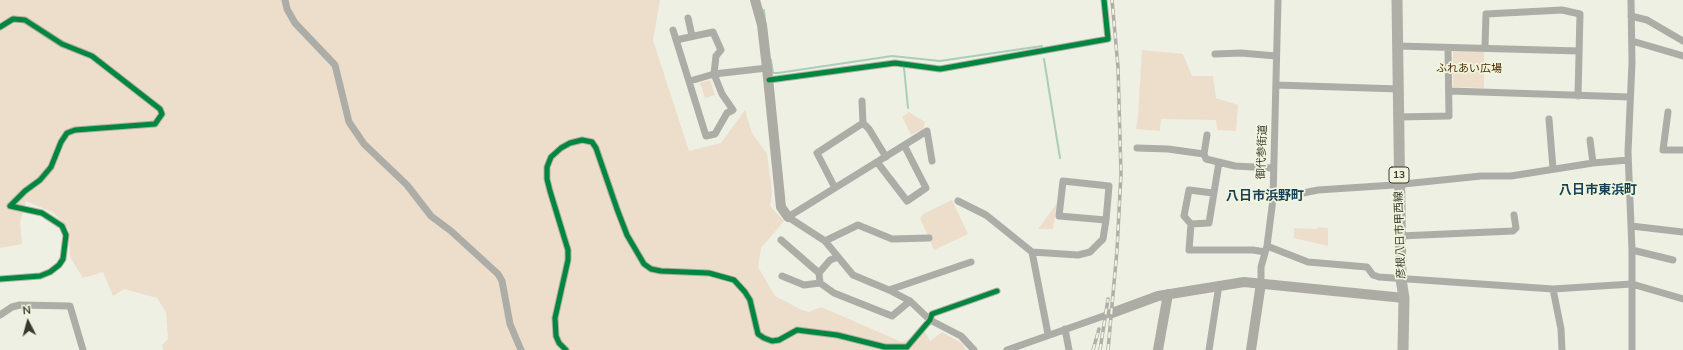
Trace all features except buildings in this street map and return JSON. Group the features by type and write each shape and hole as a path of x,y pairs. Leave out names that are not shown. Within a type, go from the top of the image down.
{"main road":[{"name":"彦根八日市甲西線","path":"1397,0 1401,279 1404,298 1403,350"}],"street":[{"path":"286,0 287,9 295,23 335,65 349,122 364,144 408,185 431,216 451,231 498,274 502,281 510,324 521,350"},
{"path":"755,0 762,25 769,80 781,207 788,217 825,241 853,275 889,290 910,301 930,320 961,336 974,350"},
{"path":"769,80 895,63 940,69 1108,39 1104,0"},
{"name":"御代参街道","path":"1252,350 1261,284 1261,267 1266,249 1273,199 1272,168 1278,0"},
{"path":"1631,0 1632,41 1628,160 1632,250 1632,350"},
{"path":"1485,47 1486,14 1562,10 1580,14 1578,96"},
{"path":"1631,16 1647,20 1683,41"},
{"path":"688,18 692,36"},
{"path":"0,27 13,19 25,20 62,44 92,56 160,109 162,114 155,124 75,130 67,133 61,142 51,167 40,180 25,191 10,206 42,213 62,226 66,235 63,259 59,265 40,276 0,279"},
{"path":"673,30 676,40 690,81 706,136 715,134 727,113 733,110 722,94 714,74 716,56 722,50 713,32 676,40"},
{"path":"1632,41 1683,56"},
{"path":"1398,46 1448,48 1485,47 1579,51"},
{"path":"1398,117 1449,116 1450,91 1448,48"},
{"path":"1215,54 1241,53 1276,56"},
{"path":"690,81 714,74 767,68"},
{"path":"1276,85 1399,89"},
{"path":"1450,91 1630,97"},
{"path":"862,101 863,123 886,157"},
{"path":"1668,112 1663,150 1683,150"},
{"path":"1549,119 1553,169"},
{"path":"835,188 817,153 863,123"},
{"path":"788,217 927,130 932,161"},
{"path":"1206,135 1204,154 1206,159 1249,168 1272,168"},
{"path":"566,350 559,343 556,336 555,318 568,260 568,250 566,238 550,191 547,179 547,168 551,158 561,148 570,143 582,140 592,142 596,148 622,222 639,258 644,264 650,269 661,271 709,273 734,280 750,300 758,334 772,341 779,340 797,330 837,335 885,347 907,347 930,320 932,314 997,291"},
{"path":"1590,140 1593,163"},
{"path":"877,162 908,201 926,188 904,145"},
{"path":"1137,148 1168,149 1204,154"},
{"path":"1273,199 1318,190 1481,176 1511,176 1593,163 1628,160"},
{"path":"1191,224 1209,223 1219,162"},
{"path":"958,201 986,215 1032,252 1078,255 1090,252 1103,239 1106,220 1109,186 1063,181 1059,216 1106,220"},
{"path":"1213,192 1189,190 1184,216 1191,224 1189,250 1266,249 1308,262 1367,267 1373,275 1401,279 1553,289 1632,284 1683,299"},
{"path":"1400,236 1513,231 1516,228 1514,216"},
{"path":"825,241 858,225 892,239 929,238"},
{"path":"1631,226 1683,232"},
{"path":"781,240 819,273 820,283"},
{"path":"1632,250 1673,260"},
{"path":"1032,252 1048,334"},
{"path":"819,273 830,260 838,257"},
{"path":"889,290 971,262"},
{"path":"782,276 804,285 820,283 834,293 892,316 910,301"},
{"path":"1007,350 1048,334 1168,294 1219,285 1244,282 1404,298"},
{"path":"1209,350 1219,285"},
{"path":"1553,289 1561,328 1562,350"},
{"path":"1158,350 1168,294"},
{"path":"0,316 12,307 20,305 70,306 83,350"},
{"path":"1064,329 1069,350"}],"green space":[{"path":"0,0 660,0 653,40 689,151 721,143 745,110 752,133 767,154 772,191 770,206 784,221 761,248 758,267 775,296 809,312 821,307 902,342 925,332 930,341 942,332 963,344 966,350 163,350 162,345 168,339 166,312 157,298 124,289 113,296 103,272 83,278 70,257 69,230 54,213 26,201 20,222 22,244 0,248"},
{"name":"ふれあい広場","path":"1453,49 1484,50 1484,88 1453,87"},
{"path":"1142,50 1183,54 1192,76 1213,76 1216,98 1238,105 1236,131 1217,130 1216,120 1161,119 1160,131 1136,129"},
{"path":"710,80 715,95 705,98 700,83"},
{"path":"909,112 925,122 923,129 911,135 902,117"},
{"path":"952,200 968,234 934,250 920,218 923,214"},
{"path":"1057,203 1053,229 1038,229"},
{"path":"1318,227 1328,228 1328,246 1294,238 1294,228 1317,229"}],"waterway":[{"path":"764,10 765,20"},
{"path":"771,60 773,73 778,73 892,56 940,61 1042,46"},
{"path":"1044,59 1060,158"},
{"path":"904,68 908,108"}],"railway":[{"path":"1108,350 1117,250 1121,174 1118,67 1112,0"},
{"path":"1100,350 1108,299"},
{"path":"1093,350 1099,329"}],"cycle path":[{"path":"769,80 895,63 940,69 1108,39 1104,0"},
{"path":"0,27 13,19 25,20 62,44 92,56 160,109 162,114 155,124 75,130 67,133 61,142 51,167 40,180 25,191 10,206 42,213 62,226 66,235 63,259 59,265 50,272 40,276 0,279"},
{"path":"566,350 559,343 556,336 555,318 568,260 568,250 550,191 547,179 547,167 551,157 561,148 570,143 582,140 592,142 596,148 627,235 644,264 651,269 661,271 709,273 734,280 750,300 758,334 772,341 779,340 797,330 837,335 885,347 907,347 930,320 932,314 997,291"}],"district":[{"name":"八日市東浜町","path":"1598,190"},
{"name":"八日市浜野町","path":"1265,196"}]}
